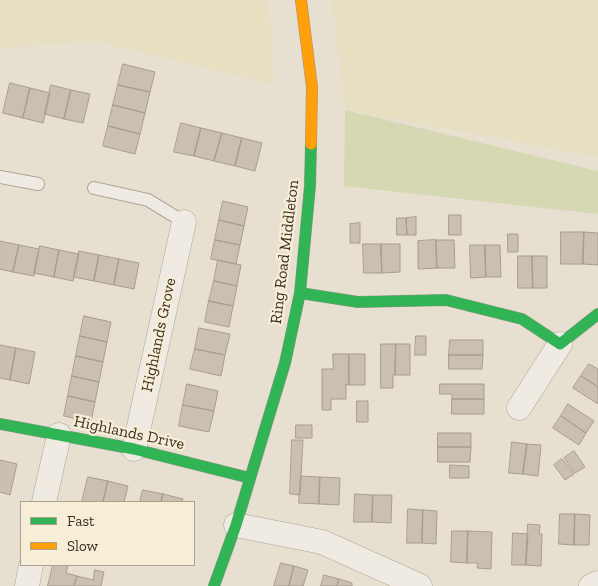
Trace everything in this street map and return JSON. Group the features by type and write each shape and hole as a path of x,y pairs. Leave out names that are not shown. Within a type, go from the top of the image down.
{"street":[{"name":"Ring Road Middleton","path":"214,586 236,525 286,363 300,293 310,186 312,87 302,0"},
{"name":"Highlands Grove","path":"134,449 184,222"},
{"path":"300,293 358,302 446,300 522,319 560,344"},
{"path":"519,408 560,344 598,314"},
{"name":"Highlands Drive","path":"0,424 134,449 250,478"},
{"path":"44,501 58,434"},
{"path":"236,525 322,542 374,575 420,586"},
{"path":"27,586 31,566"},
{"path":"591,586 598,583"}],"lane":[{"path":"0,177 38,184"},
{"path":"94,188 148,200 184,222"}],"shaded area":[{"path":"0,0 268,0 275,85 95,41 0,48"},
{"path":"332,0 598,0 598,157 345,110"}],"green space":[{"path":"345,110 598,171 598,214 344,186"}],"building":[{"path":"123,64 155,72 150,92 118,85"},
{"path":"10,83 30,88 23,118 3,113"},
{"path":"51,85 71,90 64,119 45,114"},
{"path":"118,85 150,92 145,113 113,105"},
{"path":"30,88 50,93 43,123 23,118"},
{"path":"71,90 90,94 83,123 64,119"},
{"path":"113,105 145,113 140,134 108,126"},
{"path":"181,123 201,128 194,156 174,152"},
{"path":"108,126 140,134 135,154 103,146"},
{"path":"201,128 222,133 214,161 194,156"},
{"path":"222,133 242,138 235,166 214,161"},
{"path":"242,138 262,143 255,171 235,166"},
{"path":"223,201 248,207 244,226 219,220"},
{"path":"449,215 461,215 461,235 449,235"},
{"path":"416,217 416,235 407,235 406,218"},
{"path":"397,218 406,218 407,235 397,235"},
{"path":"219,220 244,226 240,245 215,240"},
{"path":"360,223 360,243 350,243 350,224"},
{"path":"561,232 584,232 583,264 561,264"},
{"path":"584,232 598,233 598,265 583,264"},
{"path":"508,234 518,234 518,252 508,252"},
{"path":"215,240 240,245 236,264 211,259"},
{"path":"436,240 454,240 455,268 437,268"},
{"path":"436,240 437,268 418,269 418,241"},
{"path":"0,241 19,245 13,272 0,269"},
{"path":"363,244 381,244 382,273 364,273"},
{"path":"381,244 400,244 400,272 382,273"},
{"path":"19,245 39,249 34,276 13,272"},
{"path":"470,245 485,245 486,277 471,278"},
{"path":"485,245 500,245 501,277 486,277"},
{"path":"40,246 59,250 54,277 34,273"},
{"path":"59,250 79,254 73,281 54,277"},
{"path":"79,251 99,255 94,281 74,277"},
{"path":"99,255 119,259 114,285 94,281"},
{"path":"518,256 532,256 533,288 518,288"},
{"path":"532,256 547,256 547,288 533,288"},
{"path":"119,259 139,263 134,289 114,285"},
{"path":"218,260 241,265 237,286 214,281"},
{"path":"214,281 237,286 233,306 209,301"},
{"path":"209,301 233,306 229,327 205,322"},
{"path":"84,316 111,322 107,342 80,336"},
{"path":"199,328 230,334 225,355 195,349"},
{"path":"80,336 107,342 103,362 76,356"},
{"path":"416,336 426,336 426,355 415,355"},
{"path":"450,340 483,340 483,355 449,355"},
{"path":"381,344 396,344 393,388 381,388"},
{"path":"396,344 410,344 410,375 395,375"},
{"path":"0,345 16,348 10,380 0,378"},
{"path":"16,348 35,352 29,384 10,380"},
{"path":"195,349 225,355 221,376 190,369"},
{"path":"333,354 349,354 349,385 346,384 346,399 331,399 331,410 322,410 322,369 333,369"},
{"path":"349,354 365,354 365,385 349,385"},
{"path":"449,355 483,355 482,369 449,369"},
{"path":"76,356 103,362 99,382 72,376"},
{"path":"589,364 598,369 598,387 581,376"},
{"path":"72,376 99,382 95,402 68,396"},
{"path":"581,376 598,387 598,404 573,388"},
{"path":"187,384 218,391 214,411 183,405"},
{"path":"440,384 484,384 484,399 452,399 452,394 440,394"},
{"path":"68,396 95,402 91,422 64,416"},
{"path":"452,399 484,399 484,414 452,414"},
{"path":"357,401 368,401 368,422 357,422"},
{"path":"568,404 594,421 586,433 561,416"},
{"path":"183,405 214,411 209,432 179,426"},
{"path":"561,416 586,433 579,445 553,428"},
{"path":"296,425 312,425 312,438 296,438"},
{"path":"438,433 471,433 471,447 438,447"},
{"path":"292,440 303,440 300,495 290,494"},
{"path":"512,442 527,444 523,474 509,473"},
{"path":"527,444 541,445 538,476 523,474"},
{"path":"438,447 471,447 470,462 438,462"},
{"path":"574,451 585,467 575,473 564,458"},
{"path":"562,459 574,474 565,480 554,465"},
{"path":"0,460 17,464 10,495 0,492"},
{"path":"450,465 469,466 469,478 450,478"},
{"path":"301,476 320,477 319,504 299,503"},
{"path":"88,477 108,481 103,501 82,501"},
{"path":"320,477 340,478 339,505 319,504"},
{"path":"108,481 128,486 124,501 103,501"},
{"path":"143,490 163,494 161,501 140,501"},
{"path":"163,494 183,499 182,501 161,501"},
{"path":"355,494 373,495 372,522 354,522"},
{"path":"373,495 392,495 391,523 372,522"},
{"path":"408,509 423,510 422,543 407,543"},
{"path":"423,510 437,511 436,544 422,543"},
{"path":"560,514 575,514 574,545 559,544"},
{"path":"575,514 590,515 589,545 574,545"},
{"path":"528,524 540,525 539,534 542,534 541,566 526,565"},
{"path":"452,531 468,531 467,563 451,562"},
{"path":"468,531 492,532 491,569 477,568 478,563 467,563"},
{"path":"513,533 528,534 526,565 512,565"},
{"path":"281,563 294,566 289,586 274,586"},
{"path":"53,566 68,566 66,573 77,576 74,586 48,586"},
{"path":"294,566 308,570 303,586 289,586"},
{"path":"95,570 104,572 101,586 74,586 77,576 93,580"},
{"path":"324,575 339,579 337,586 321,586"},
{"path":"339,579 352,583 352,586 337,586"}],"traffic: fast":[{"path":"214,586 236,525 285,363 300,293 310,186 311,144"},
{"path":"300,293 358,302 446,300 522,319 560,344 598,314"},
{"path":"0,424 134,449 250,478"}],"traffic: slow":[{"path":"301,0 312,87 311,144"}]}
